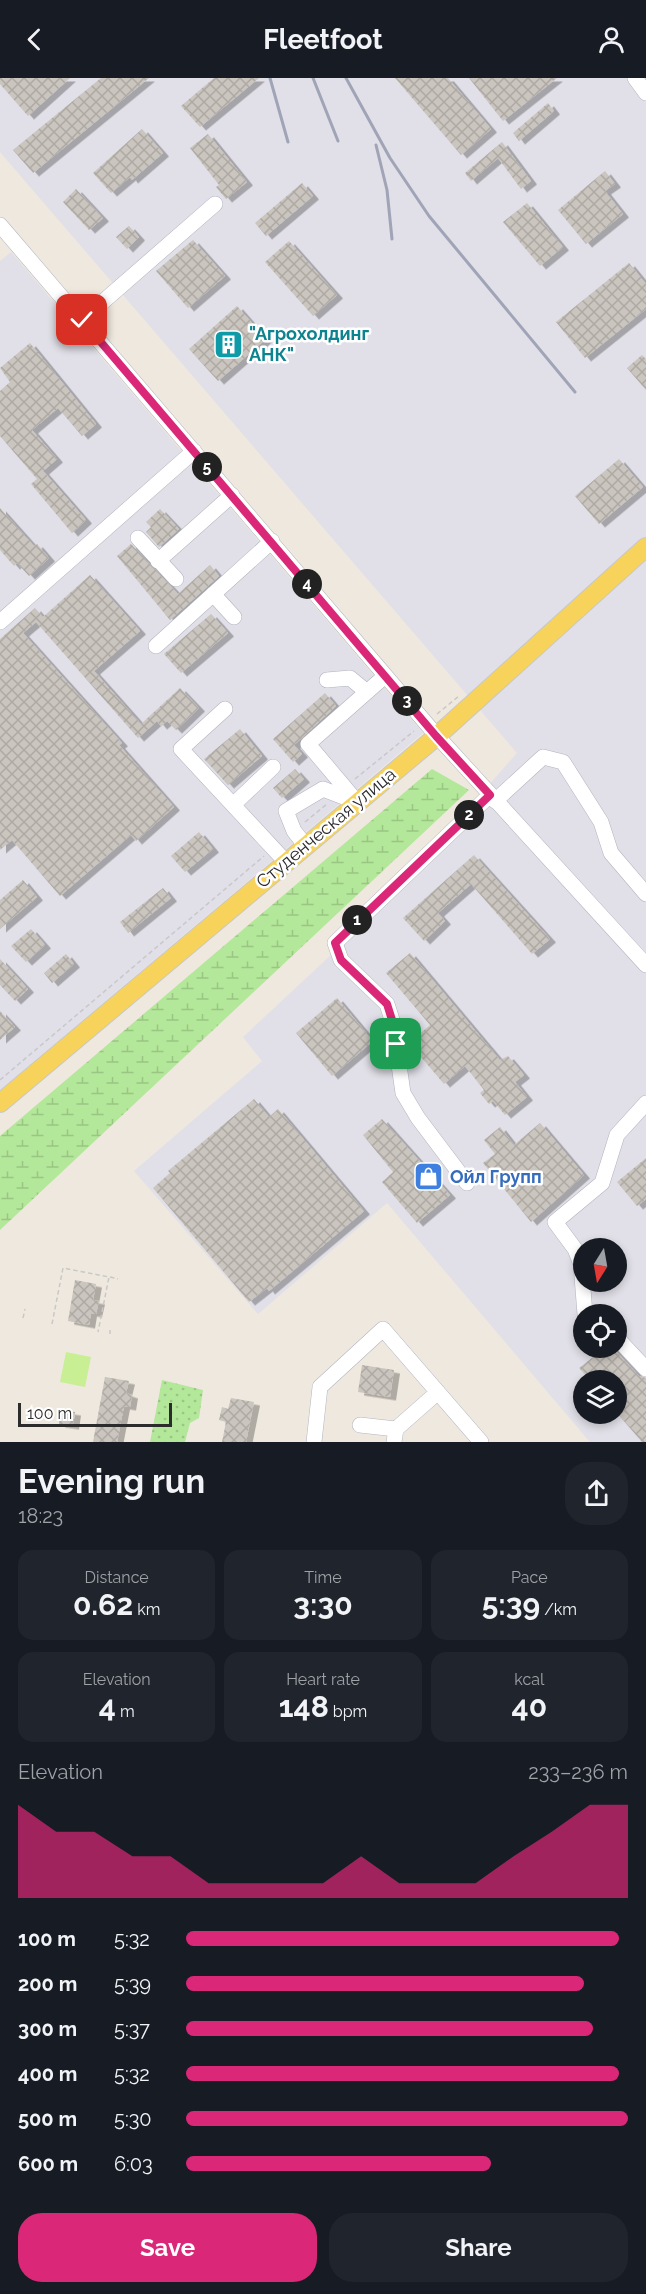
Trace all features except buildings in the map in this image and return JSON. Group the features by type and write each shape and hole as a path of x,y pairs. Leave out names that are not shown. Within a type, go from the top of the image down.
{"main road":[{"name":"Студенческая улица","path":"0,1103 279,855 300,838 357,802 431,730 646,547"}],"street":[{"path":"635,78 646,93"},
{"path":"82,320 215,204"},
{"path":"0,225 431,730 646,965"},
{"path":"0,622 194,451"},
{"path":"158,561 232,495"},
{"path":"138,538 176,579"},
{"path":"156,646 272,542"},
{"path":"213,594 234,617"},
{"path":"357,802 341,791 308,744 385,676"},
{"path":"327,680 350,678 367,692"},
{"path":"225,709 181,749 279,855"},
{"path":"467,1183 418,1118 403,1094 393,1023 387,1004 341,960 335,943 492,798 543,757 563,762 601,822 611,853 646,894"},
{"path":"233,805 273,767"},
{"path":"300,838 286,811 323,789 341,791"},
{"path":"584,1304 581,1264 575,1249 555,1222 602,1183 617,1135 646,1103"},
{"path":"314,1442 320,1387 383,1329 481,1442"},
{"path":"627,1349 646,1369"},
{"path":"360,1425 395,1435 438,1392"}],"path":[{"path":"300,838 341,791 431,730 460,695"},
{"path":"0,1080 279,855"},
{"path":"52,1324 62,1268 118,1279"},
{"path":"98,1332 109,1277"},
{"path":"23,1318 25,1309"}],"shaded area":[{"path":"0,78 646,78 646,1442 590,1442 575,1424 627,1424 627,1370 573,1370 573,1422 387,1203 258,1314 134,1171 262,1061 243,1037 376,913 517,753 0,152"},
{"path":"11,252 423,733 0,1090 0,261"}],"green space":[{"path":"432,769 469,790 0,1230 0,1136"},
{"path":"66,1352 91,1357 85,1387 60,1382"},
{"path":"162,1380 203,1390 199,1418 190,1423 185,1442 150,1442"}],"railway":[{"path":"270,78 288,142"},
{"path":"313,78 338,141"},
{"path":"346,78 390,158 429,216 575,392"},
{"path":"376,145 387,190 392,239"}],"place":[{"name":"\"Агрохолдинг АНК\"","path":"228,344"},
{"name":"Ойл Групп","path":"429,1177"}],"route":[{"path":"82,320 436,736 490,795 391,887 335,943 341,960 372,987 387,1004 396,1044"}]}
